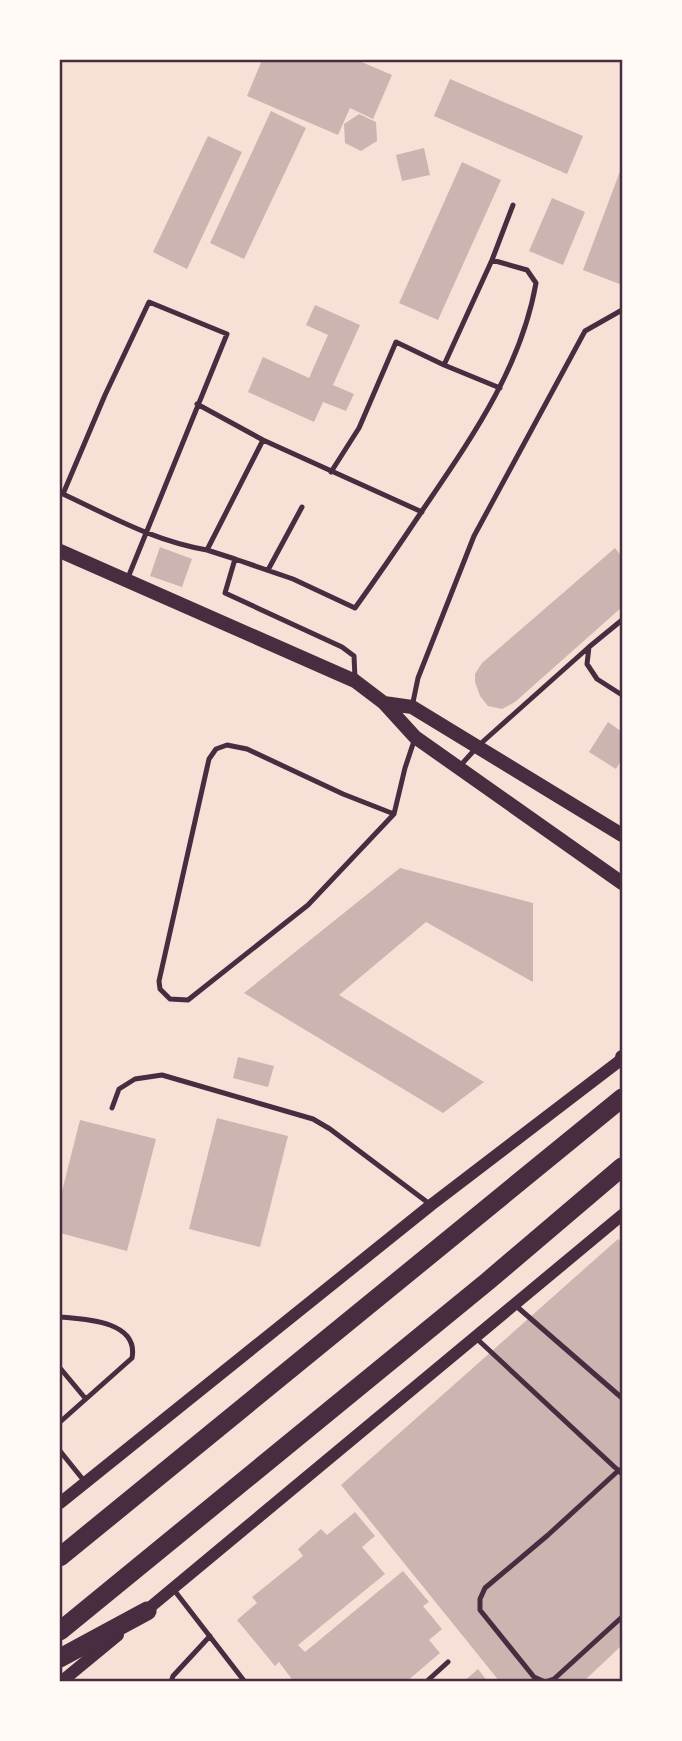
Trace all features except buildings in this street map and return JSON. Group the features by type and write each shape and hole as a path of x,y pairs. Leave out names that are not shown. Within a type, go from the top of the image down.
{"highway":[{"path":"60,1556 622,1098"},
{"path":"60,1631 375,1374 622,1167"},
{"path":"60,1658 147,1611"}],"main road":[{"path":"60,551 355,681 384,704 415,737 460,766 622,883"},
{"path":"384,704 412,707 622,835"}],"street":[{"path":"60,1503 431,1205 622,1058"},
{"path":"61,1682 622,1215"}],"lane":[{"path":"444,365 492,260 513,205"},
{"path":"127,580 146,533 197,404 228,334 149,302 105,395 63,494 146,533 176,545 207,550 268,570 355,608 395,554 475,434 500,388 531,314 536,283 527,270 492,260"},
{"path":"412,707 418,678 474,536 585,331 622,310"},
{"path":"331,472 359,428 397,342 500,388"},
{"path":"197,404 263,440 422,512"},
{"path":"207,550 263,440"},
{"path":"268,570 302,507"},
{"path":"235,559 225,593 342,647 354,656 355,681"},
{"path":"460,766 478,746 622,620"},
{"path":"589,647 587,664 597,679 622,695"},
{"path":"394,814 343,794 247,749 227,745 216,749 209,759 159,981 160,989 170,999 188,1000 308,905 394,814 415,737"},
{"path":"112,1108 119,1089 135,1079 162,1075 313,1118 431,1205"},
{"path":"515,1305 622,1398"},
{"path":"60,1317 111,1324 127,1335 134,1347 132,1358 60,1422"},
{"path":"475,1337 621,1472 485,1588 480,1599 480,1610 534,1677 545,1682 554,1679 622,1617"},
{"path":"60,1368 85,1398"},
{"path":"60,1451 85,1482"},
{"path":"173,1588 245,1682"},
{"path":"172,1682 173,1676 210,1636"},
{"path":"426,1682 448,1662"}]}
